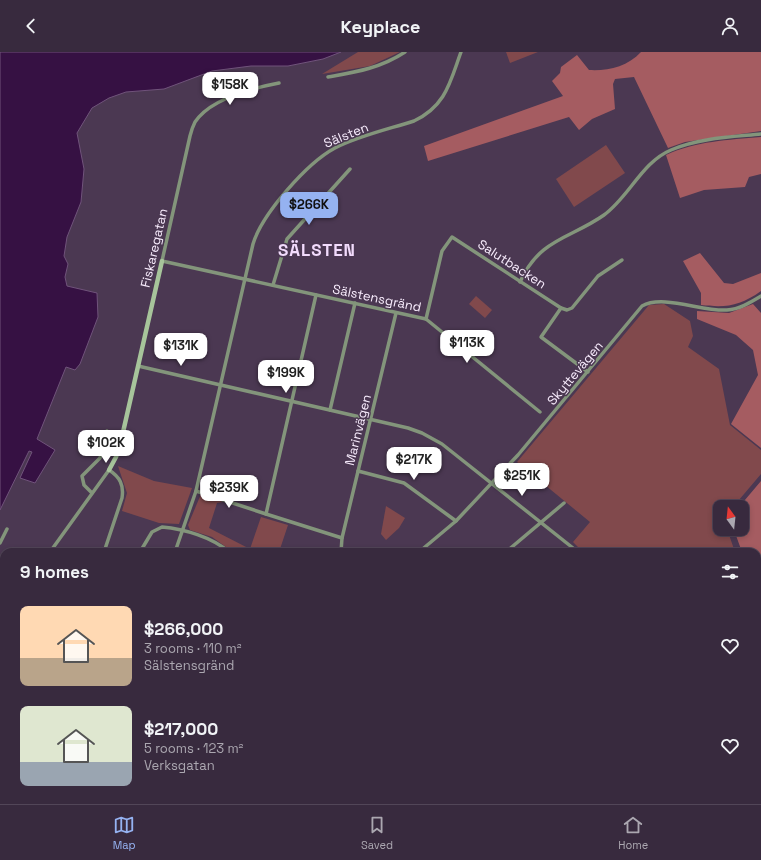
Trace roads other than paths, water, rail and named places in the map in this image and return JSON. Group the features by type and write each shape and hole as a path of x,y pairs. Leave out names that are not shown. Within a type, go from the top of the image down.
{"street":[{"path":"328,76 371,69 393,60 406,52"},
{"name":"Sälsten","path":"176,548 196,491 253,244 261,223 306,170 320,157 335,148 414,121 430,112 438,105 444,95 461,52"},
{"name":"Fiskaregatan","path":"109,470 118,451 194,123 205,111 224,100 259,87 279,83"},
{"path":"520,282 529,266 543,250 555,241 604,215 623,197 659,156 671,150 698,141 761,134"},
{"path":"274,285 287,239 350,170"},
{"name":"Salutbacken","path":"426,319 442,251 452,237 561,308"},
{"path":"588,372 541,337 561,308 567,310 572,308 598,276 622,260"},
{"name":"Sälstensgränd","path":"162,261 426,319 540,412"},
{"path":"266,514 316,295"},
{"name":"Skyttevägen","path":"424,548 456,521 492,483 588,372 642,306 653,302 729,310 744,305 761,296"},
{"path":"330,410 355,304"},
{"name":"Marinvägen","path":"341,548 342,538 396,313"},
{"path":"138,366 408,428 433,438 573,548"},
{"path":"92,493 84,485 82,476 100,458 107,431"},
{"path":"53,548 109,470 116,474 121,482 123,490 122,498 105,548"},
{"path":"358,471 404,483 456,521"},
{"path":"196,491 342,538"},
{"path":"511,548 564,503"},
{"path":"142,548 152,532 157,528 171,528 214,542 223,548"},
{"path":"0,543 7,529"}],"district":[{"name":"SÄLSTEN","path":"317,250"}]}
